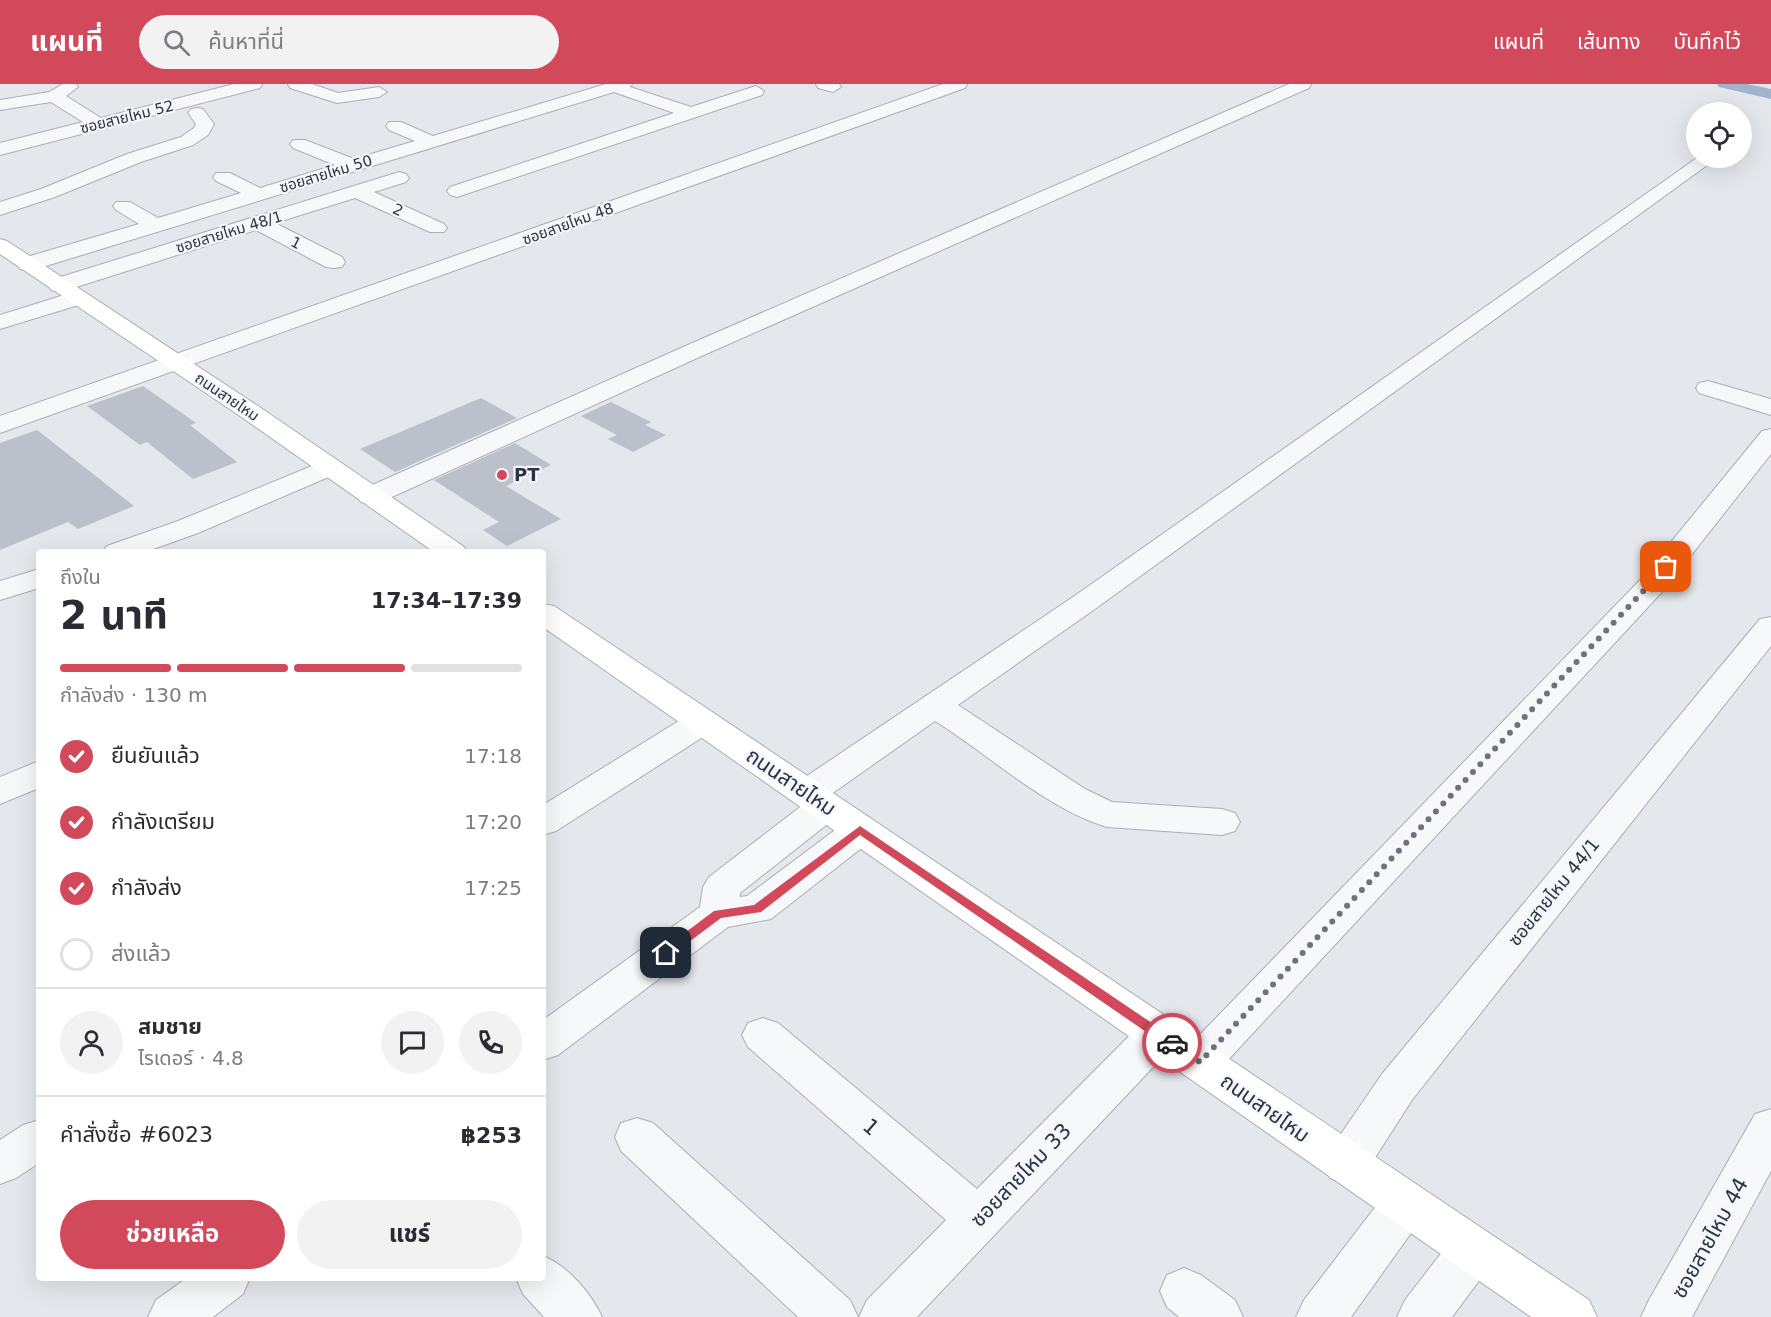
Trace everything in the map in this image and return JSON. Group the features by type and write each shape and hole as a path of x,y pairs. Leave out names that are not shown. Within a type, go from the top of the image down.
{"main road":[{"name":"ถนนสายไหม","path":"0,245 449,549"},
{"name":"ถนนสายไหม","path":"546,615 1572,1317"}],"street":[{"name":"ซอยสายไหม 52","path":"0,149 254,84"},
{"path":"297,84 337,98 379,92"},
{"name":"ซอยสายไหม 48","path":"0,425 959,84"},
{"path":"371,496 698,349 1303,84"},
{"path":"619,85 691,113"},
{"name":"ซอยสายไหม 50","path":"28,264 619,85"},
{"path":"0,105 54,96 70,87"},
{"path":"554,87 580,97"},
{"path":"457,191 756,91"},
{"path":"54,96 98,124"},
{"path":"0,208 48,193 134,158 187,141 202,131 205,124 197,113"},
{"path":"395,126 432,142"},
{"path":"299,144 354,166"},
{"path":"718,914 722,887 817,799 935,706 1694,168"},
{"path":"223,177 259,195"},
{"name":"ซอยสายไหม 48/1","path":"0,322 68,292 258,224 399,178"},
{"name":"2","path":"358,192 437,228"},
{"path":"123,206 157,226"},
{"name":"1","path":"258,224 334,262"},
{"path":"1708,388 1771,407"},
{"path":"1200,1062 1651,586 1771,436"},
{"path":"126,549 188,527 329,467"},
{"path":"0,591 36,579"},
{"name":"ซอยสายไหม 44/1","path":"1346,1164 1397,1087 1771,626"},
{"path":"935,706 982,735 1072,798 1107,814 1222,822"},
{"path":"546,820 702,722"},
{"path":"0,792 36,778"},
{"path":"546,1041 718,914 757,909 860,830"},
{"name":"ซอยสายไหม 33","path":"884,1317 1158,1034"},
{"name":"1","path":"763,1035 978,1219"},
{"name":"ซอยสายไหม 44","path":"1666,1317 1771,1128"},
{"path":"637,1137 833,1317"},
{"path":"0,1164 36,1141"},
{"path":"1321,1317 1405,1204"},
{"path":"1422,1317 1473,1250"},
{"path":"173,1317 221,1281"},
{"path":"543,1281 577,1317"}],"building":[{"path":"143,386 196,423 190,425 237,462 193,479 147,442 140,445 87,406"},
{"path":"481,398 517,418 395,472 360,449"},
{"path":"611,402 651,422 645,425 666,435 633,452 608,439 617,435 581,416"},
{"path":"37,430 134,506 78,529 68,522 0,550 0,443"},
{"path":"515,443 551,465 506,486 561,519 507,546 483,530 499,522 434,480"}],"waterway":[{"path":"1725,84 1771,94"}],"way so far":[{"path":"1172,1043 1200,1062 1651,586 1666,567"}],"place":[{"name":"PT","path":"502,475"}],"route":[{"path":"666,953 718,914 757,909 860,830 1172,1043"}]}
